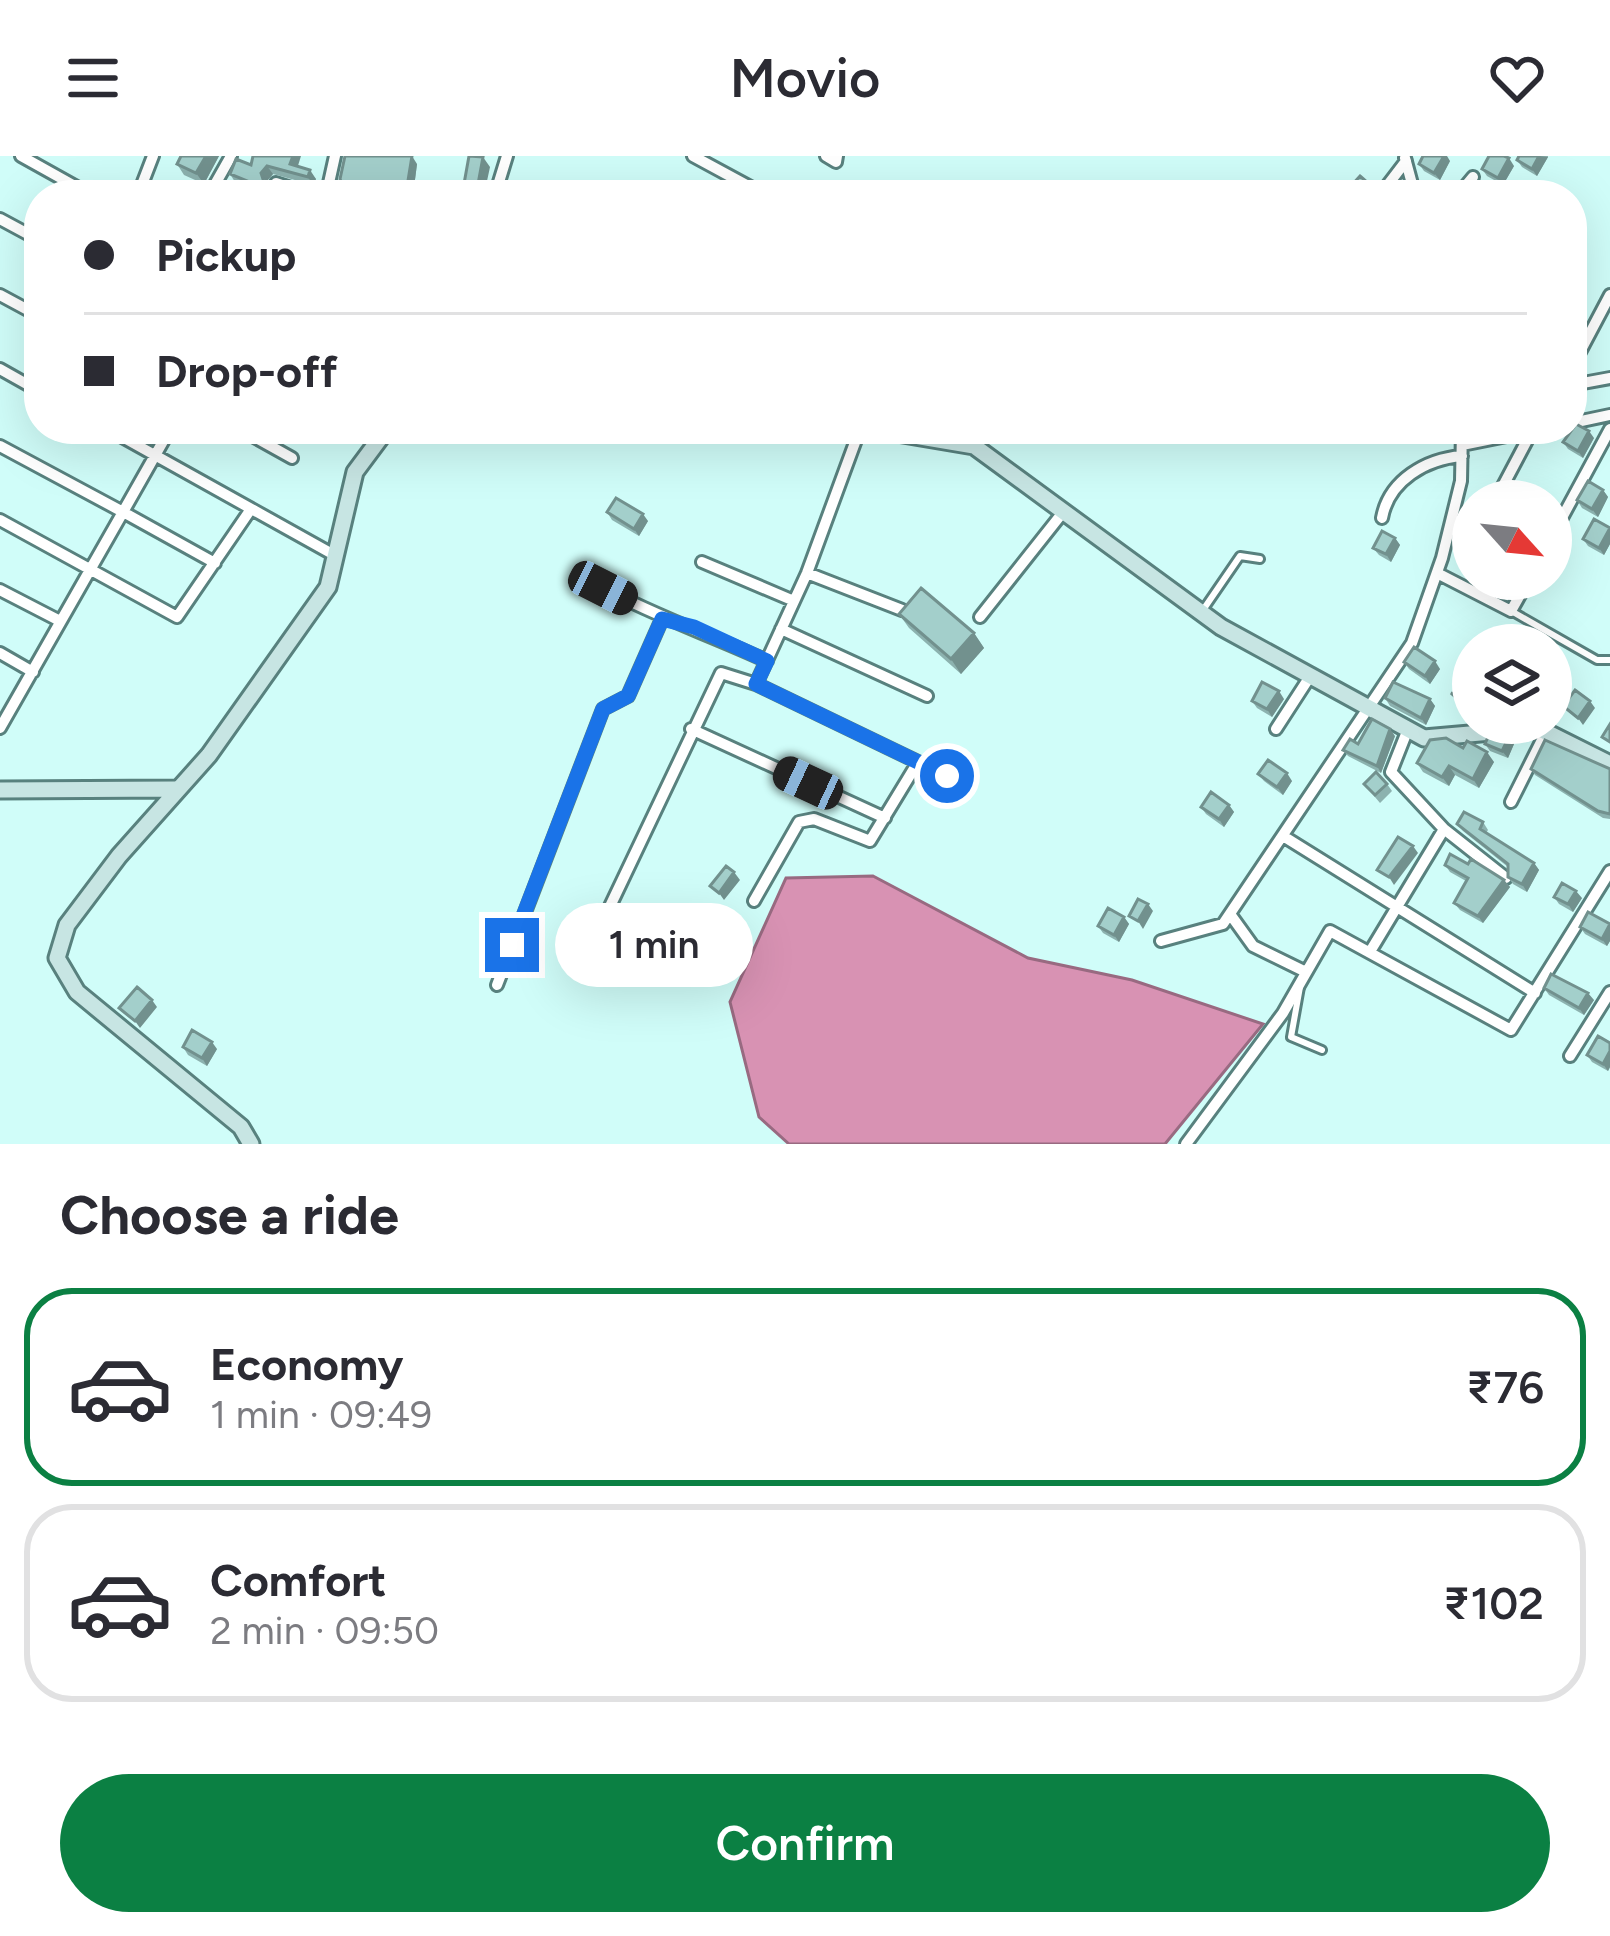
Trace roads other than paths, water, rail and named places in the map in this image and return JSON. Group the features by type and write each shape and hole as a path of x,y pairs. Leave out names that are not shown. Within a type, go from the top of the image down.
{"street":[{"path":"21,156 64,180"},
{"path":"826,156 836,162 837,156"},
{"path":"696,157 738,180"},
{"path":"1587,339 1610,295"},
{"path":"1572,500 1610,430"},
{"path":"135,444 336,556"},
{"path":"0,728 161,444"},
{"path":"267,444 292,458"},
{"path":"250,1144 241,1127 77,992 57,958 67,925 175,789 209,755 291,646 328,587 355,472 376,444"},
{"path":"756,684 807,573 854,444"},
{"path":"962,444 974,446 1201,614 1424,738 1452,736"},
{"path":"1161,941 1216,928 1230,914 1412,643 1437,573 1461,481 1462,444"},
{"path":"1382,518 1396,489 1420,467 1487,444"},
{"path":"1507,480 1529,444"},
{"path":"0,446 214,562"},
{"path":"0,520 177,617 251,509"},
{"path":"980,617 1064,511"},
{"path":"702,562 794,601"},
{"path":"807,573 902,610"},
{"path":"1437,573 1511,611 1517,600"},
{"path":"603,588 662,619 694,627 767,661"},
{"path":"0,590 61,621"},
{"path":"497,985 603,709 628,696 662,619"},
{"path":"782,629 927,696"},
{"path":"0,653 33,672"},
{"path":"584,961 721,673 756,684 947,776"},
{"path":"1276,729 1309,678"},
{"path":"691,729 885,818"},
{"path":"1408,729 1390,769 1444,829 1506,878"},
{"path":"1511,802 1540,744"},
{"path":"1570,744 1610,764"},
{"path":"754,901 799,822 814,819 870,841 918,762"},
{"path":"0,790 175,789"},
{"path":"1371,950 1444,829"},
{"path":"1282,836 1535,993"},
{"path":"1186,1144 1334,930 1503,1030 1514,1028 1610,871"},
{"path":"1230,914 1253,946 1306,972"},
{"path":"1570,1056 1610,992"}],"lane":[{"path":"1201,614 1240,556 1260,559"},
{"path":"1511,611 1597,660 1610,660"},
{"path":"1299,985 1291,1037 1322,1050"}]}
